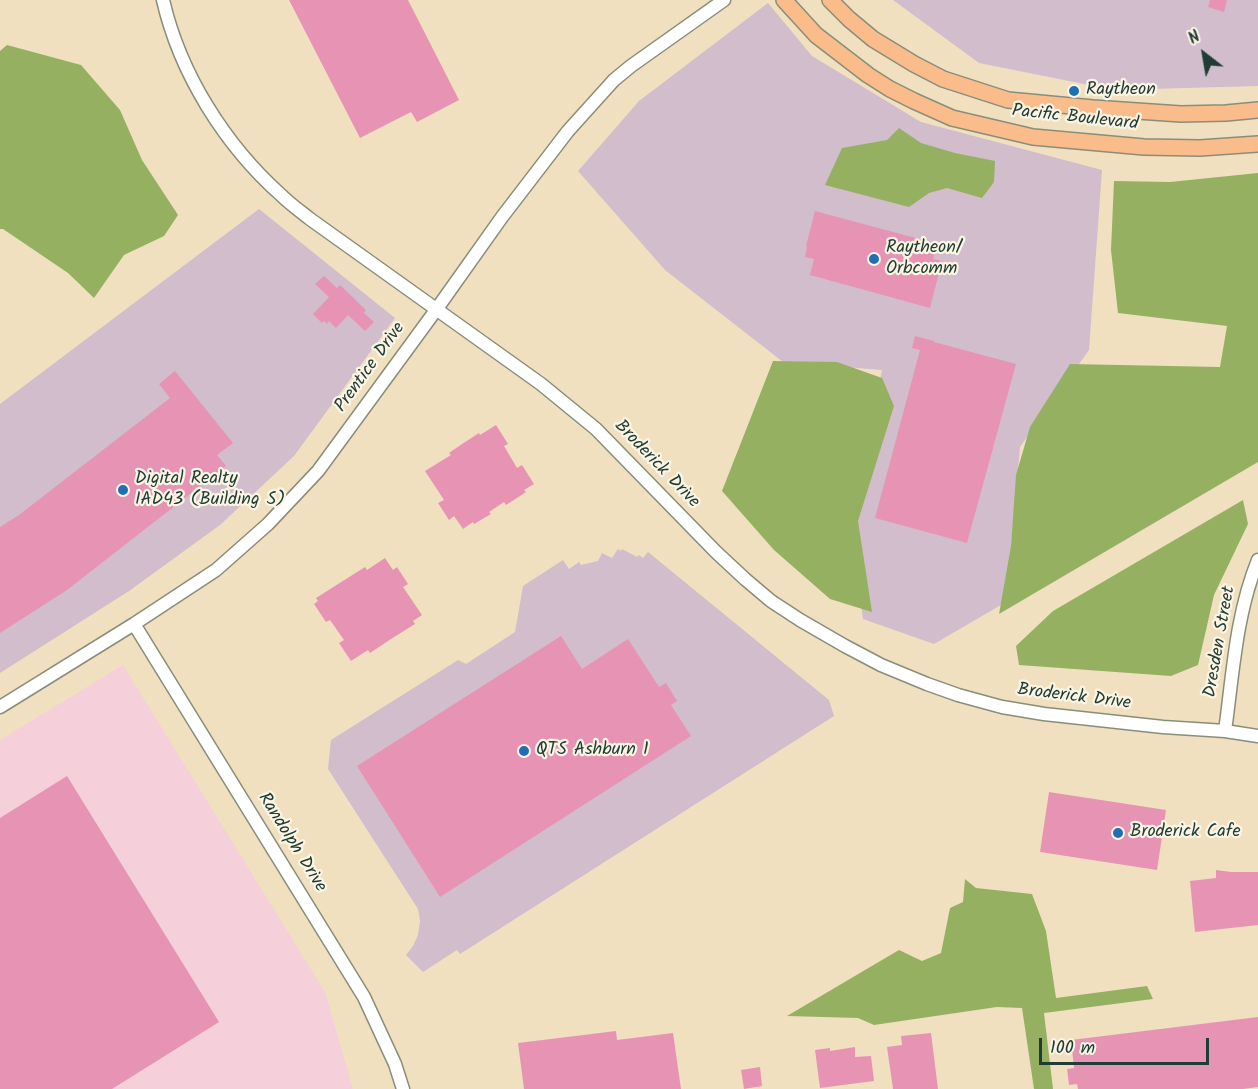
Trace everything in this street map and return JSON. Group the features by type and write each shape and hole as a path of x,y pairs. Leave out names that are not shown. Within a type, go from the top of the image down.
{"main road":[{"name":"Pacific Boulevard","path":"784,0 816,35 868,75 906,97 952,118 1033,137 1144,147 1200,148 1258,144"},
{"name":"Pacific Boulevard","path":"830,0 873,39 914,64 943,79 1008,100 1181,114 1258,110"}],"street":[{"name":"Broderick Drive","path":"163,0 174,35 202,96 244,157 281,196 541,384 596,429 716,552 771,601 800,621 882,665 958,695 1002,707 1044,714 1258,736"},
{"name":"Prentice Drive","path":"0,707 216,570 268,524 318,471 543,161 594,101 631,66 724,0"},
{"name":"Dresden Street","path":"1225,731 1239,622 1258,560"},
{"name":"Randolph Drive","path":"134,624 364,997 391,1056 403,1089"}],"shaded area":[{"path":"893,0 1258,0 1258,86 1114,90 979,63"},
{"path":"768,3 812,56 921,122 1102,170 1089,350 1020,447 1006,602 934,644 863,619 850,526 882,370 783,362 665,270 578,171 639,101"},
{"path":"259,209 395,318 294,456 220,525 129,591 0,673 0,404"},
{"path":"618,549 643,558 648,552 829,700 834,716 460,954 457,950 423,972 406,955 418,935 420,921 418,909 328,769 331,740 458,660 466,664 515,632 523,586 563,560 569,569 579,562 581,565 598,561 602,553 612,558"},
{"path":"123,665 325,992 353,1089 0,1089 0,740"}],"green space":[{"path":"7,45 81,65 120,110 142,160 178,215 164,236 124,255 94,298 68,273 0,229 0,51"},
{"path":"899,128 921,143 995,161 994,182 982,198 947,188 929,193 909,207 825,185 842,148 887,140"},
{"path":"1258,173 1258,462 999,614 1011,546 1016,475 1030,427 1070,364 1220,367 1227,326 1118,313 1111,250 1114,181 1170,182"},
{"path":"773,361 837,362 882,378 894,406 858,521 872,612 830,599 774,550 722,491"},
{"path":"1243,500 1248,524 1214,595 1198,665 1171,676 1019,665 1016,646 1053,611"},
{"path":"965,879 976,888 1032,894 1046,931 1056,998 1147,986 1153,999 1044,1013 1053,1089 1034,1089 1022,1008 997,1007 874,1025 858,1018 787,1016 899,950 922,961 941,953 950,908 963,902"}],"building":[{"path":"289,0 408,0 459,100 417,122 411,112 360,138"},
{"path":"1210,0 1227,0 1224,12 1208,7"},
{"name":"Raytheon/ Orbcomm","path":"815,211 938,244 933,259 942,261 930,308 810,275 814,259 805,257"},
{"path":"324,276 337,288 340,285 366,310 364,313 374,322 365,331 348,315 336,328 329,321 327,324 324,321 322,323 313,314 329,297 315,284"},
{"path":"915,336 1016,364 967,543 875,518 920,350 912,348"},
{"name":"Digital Realty IAD43 (Building S)","path":"175,371 233,443 217,455 226,466 67,590 0,633 0,527 19,515 170,398 159,384"},
{"path":"496,425 508,444 504,446 517,468 522,465 534,484 506,505 504,502 489,512 491,514 463,529 454,516 449,520 438,503 444,500 425,471 451,455 449,453 462,444"},
{"path":"385,558 393,570 397,567 408,584 403,587 422,615 413,621 415,624 370,653 368,650 351,661 339,643 344,640 330,620 326,622 314,604 318,601 316,598 365,567 367,570"},
{"name":"QTS Ashburn 1","path":"561,636 582,669 628,639 659,687 666,683 677,701 671,705 691,736 440,897 357,766"},
{"path":"67,776 219,1022 112,1089 0,1089 0,818"},
{"path":"1049,792 1166,810 1157,870 1040,852"},
{"path":"1216,870 1258,872 1258,925 1195,932 1190,881 1216,878"},
{"path":"1258,1017 1258,1087 1243,1089 1078,1089 1077,1084 1069,1085 1067,1069 1074,1068 1071,1040"},
{"path":"616,1031 617,1040 673,1033 681,1089 524,1089 518,1043"},
{"path":"931,1033 938,1089 893,1089 887,1047 902,1045 901,1036"},
{"path":"855,1047 855,1057 871,1056 874,1081 820,1088 815,1050 830,1048 830,1051"},
{"path":"760,1067 762,1086 744,1089 741,1070"}],"place":[{"name":"Raytheon","path":"1074,91"},
{"name":"Raytheon/ Orbcomm","path":"874,259"},
{"name":"Digital Realty IAD43 (Building S)","path":"123,490"},
{"name":"QTS Ashburn 1","path":"524,751"},
{"name":"Broderick Cafe","path":"1118,833"}]}
